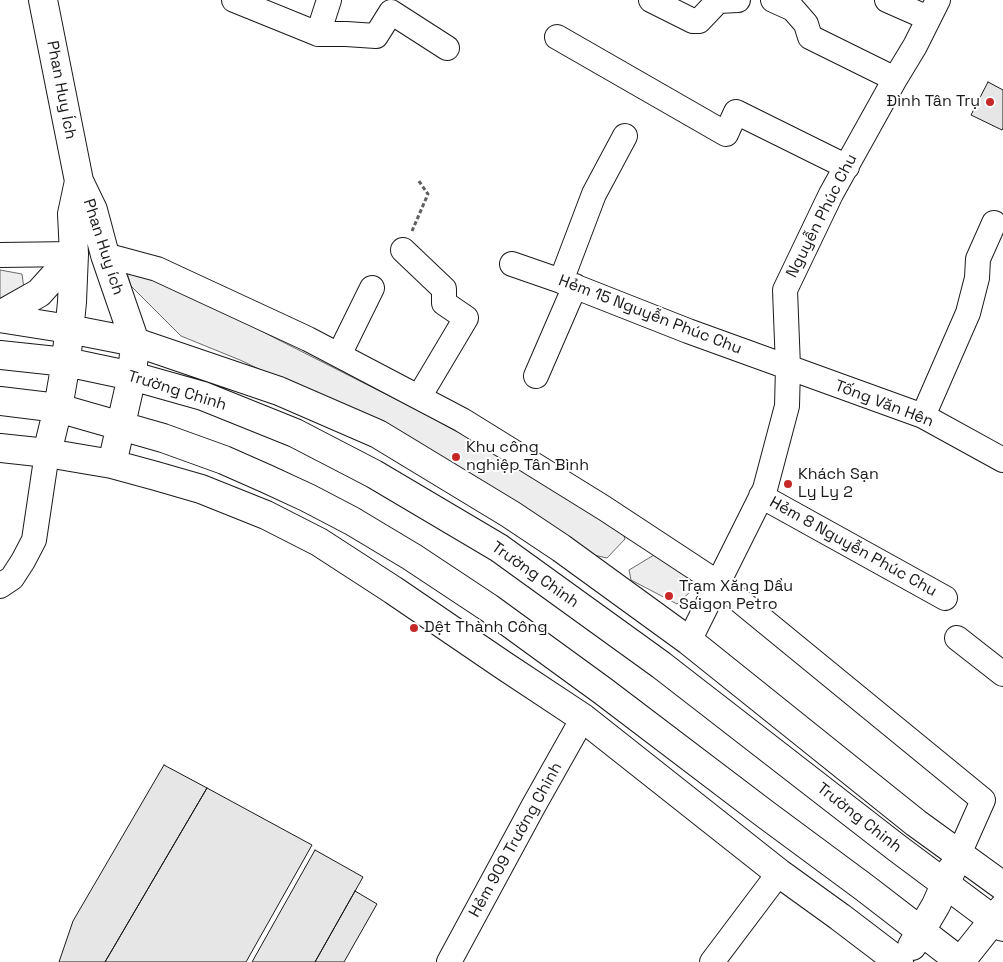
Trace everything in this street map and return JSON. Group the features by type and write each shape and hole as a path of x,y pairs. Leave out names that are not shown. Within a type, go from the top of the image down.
{"main road":[{"name":"Phan Huy Ích","path":"43,0 79,180"},
{"name":"Phan Huy ích","path":"48,453 66,362 72,302 74,254 72,214 79,180"},
{"name":"Phan Huy ích","path":"79,180 93,210 105,255 135,342"},
{"path":"0,317 38,294 74,254"},
{"name":"Trường Chinh","path":"0,317 135,342 280,391 378,434 510,514 561,548 688,641 908,817 1003,886"},
{"path":"112,464 132,376 135,342"},
{"name":"Trường Chinh","path":"0,354 66,362 132,376 202,396 295,433 374,474 499,548 661,665 945,884 1000,919"},
{"path":"0,401 58,408 163,438 224,460 308,498 352,521 412,557 489,608 565,663 960,962 1000,919"},
{"path":"0,448 48,453 112,464 201,489 266,515 319,542 583,718 778,872 899,962"},
{"path":"903,962 936,905 958,854"}],"street":[{"path":"318,34 329,0"},
{"path":"650,0 693,21 699,21 718,1 738,0"},
{"path":"773,0 793,9 806,24 810,38 895,79"},
{"path":"887,0 933,9"},
{"path":"238,1 318,34 376,36 391,12 447,48"},
{"name":"Nguyễn Phúc Chu","path":"688,641 765,489 787,406 788,367 785,290 831,194 915,46 933,9"},
{"path":"557,37 726,134 736,112 847,167"},
{"path":"536,376 568,283 594,194 625,136"},
{"path":"923,416 968,313 977,278 978,260 994,223"},
{"path":"404,250 444,289 444,303 466,318 419,397"},
{"path":"0,255 74,254"},
{"path":"105,255 157,269 308,339 462,420 718,583 983,800 958,854"},
{"name":"Hẻm 15 Nguyễn Phúc Chu","path":"512,264 568,283 688,331 788,367"},
{"path":"338,355 372,288"},
{"name":"Tống Văn Hên","path":"788,367 923,416 1000,453"},
{"path":"0,586 12,578 34,540 48,453"},
{"name":"Hẻm 8 Nguyễn Phúc Chu","path":"762,496 944,598"},
{"path":"957,638 1003,674"},
{"name":"Hẻm 909 Trường Chinh","path":"449,962 583,718"},
{"path":"712,962 778,872"}],"path":[{"path":"404,250 428,194 418,180"}],"shaded area":[{"path":"125,266 171,284 421,412 511,461 621,527 625,539 607,558 589,554 320,398 240,360 181,336 131,286"},
{"path":"0,270 22,274 24,289 0,305"},
{"path":"654,555 692,577 691,591 677,604 631,580 629,570"}],"building":[{"name":"Đình Tân Trụ","path":"988,82 1003,90 1002,130 971,115"},
{"path":"164,765 207,788 105,962 59,962 73,921"},
{"path":"207,788 312,845 246,962 105,962"},
{"path":"315,850 363,877 315,962 252,962"},
{"path":"355,891 377,904 344,962 315,962"}],"place":[{"name":"Đình Tân Trụ","path":"990,102"},
{"name":"Khu công nghiệp Tân Bình","path":"456,457"},
{"name":"Khách Sạn Ly Ly 2","path":"788,484"},
{"name":"Trạm Xăng Dầu Saigon Petro","path":"669,596"},
{"name":"Dệt Thành Công","path":"414,628"}]}
